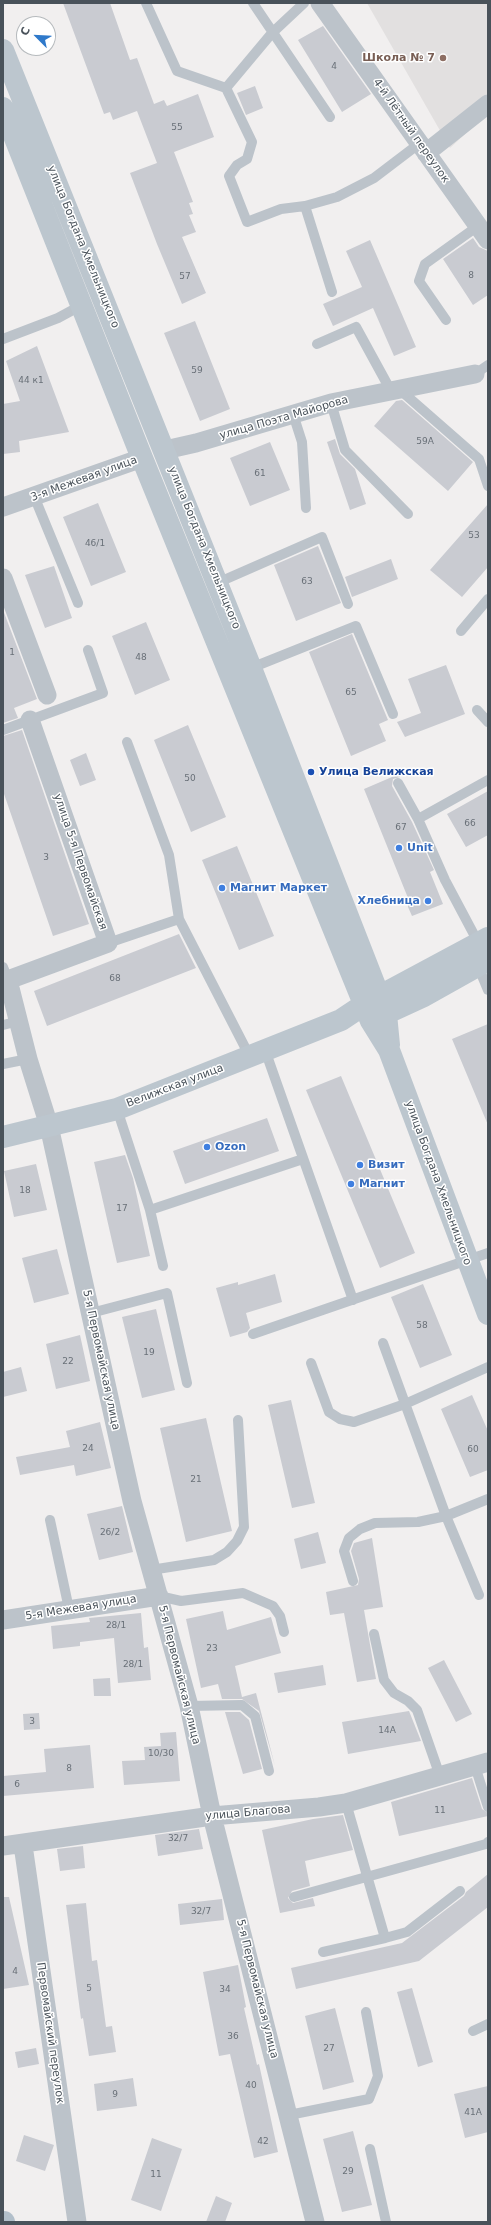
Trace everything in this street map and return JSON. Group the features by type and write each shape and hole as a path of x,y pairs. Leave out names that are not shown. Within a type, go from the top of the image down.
{"main road":[{"name":"улица Богдана Хмельницкого","path":"3,50 165,450 251,668 466,1260 488,1314"},
{"name":"улица Богдана Хмельницкого","path":"3,108 142,458 375,1009"},
{"name":"3-я Межевая улица","path":"142,458 165,450"},
{"name":"Велижская улица","path":"3,1137 117,1109 341,1020 424,996 483,952"}],"street":[{"name":"4-й Лётный переулок","path":"320,3 483,233"},
{"path":"423,148 488,104"},
{"name":"улица Поэта Майорова","path":"165,450 196,443 331,403 395,390 482,369"},
{"name":"3-я Межевая улица","path":"3,507 142,458"},
{"path":"3,578 47,695"},
{"name":"улица 5-я Первомайская","path":"30,720 108,943 6,974 11,1023 28,1059 49,1126"},
{"name":"5-я Первомайская улица","path":"49,1126 132,1501 189,1706 212,1816 315,2222"},
{"name":"5-я Межевая улица","path":"3,1620 159,1596"},
{"name":"улица Благова","path":"3,1846 23,1845 212,1816 319,1807 346,1803 482,1764"},
{"name":"Первомайский переулок","path":"23,1845 76,2222"}],"lane":[{"path":"146,3 177,70 226,88 252,142 247,159 237,165 229,176 247,222 281,210 305,206 337,197 374,178 423,148"},
{"path":"253,3 330,117"},
{"path":"226,88 272,32 304,3"},
{"path":"305,206 332,292"},
{"path":"446,320 419,281 425,264 483,233"},
{"path":"3,339 58,318 82,305"},
{"path":"317,344 356,327 395,390 479,459 488,486"},
{"path":"331,403 345,450 408,514"},
{"path":"293,414 302,442 306,508"},
{"path":"34,496 78,603"},
{"path":"217,583 322,537 348,604"},
{"path":"461,631 488,599"},
{"path":"251,668 356,626 393,714"},
{"path":"3,730 103,693 88,650"},
{"path":"477,710 488,722"},
{"path":"127,742 169,855 179,919 258,1054 303,1159 353,1300"},
{"path":"418,819 488,780"},
{"path":"398,783 418,819 445,880 483,952 488,990"},
{"path":"108,943 179,919"},
{"path":"3,1064 28,1059"},
{"path":"117,1109 150,1210 163,1266"},
{"path":"150,1210 303,1159"},
{"path":"253,1334 488,1253"},
{"path":"91,1313 167,1293 188,1383"},
{"path":"383,1343 446,1516 479,1596"},
{"path":"311,1363 330,1412 340,1419 354,1422 405,1404 488,1367"},
{"path":"151,1570 214,1560 226,1552 237,1541 244,1527 238,1420"},
{"path":"353,1581 344,1551 348,1538 360,1528 375,1523 418,1522 446,1516 488,1499"},
{"path":"50,1520 69,1609"},
{"path":"159,1596 181,1600 243,1594 273,1606 280,1616 284,1632"},
{"path":"374,1634 384,1680 394,1693 408,1701 417,1710 440,1776"},
{"path":"189,1706 242,1704 255,1716 269,1771"},
{"path":"482,1764 488,1807"},
{"path":"346,1803 384,1938"},
{"path":"294,1896 486,1844 488,1842"},
{"path":"323,1952 407,1932 460,1891"},
{"path":"289,2115 369,2099 378,2076 366,2012"},
{"path":"473,2031 488,2024"},
{"path":"370,2149 386,2222"}],"shaded area":[{"name":"Школа № 7","path":"367,3 488,3 488,113 450,148"}],"building":[{"path":"63,3 110,3 130,60 137,58 154,104 164,100 167,106 198,94 214,137 174,152 193,202 189,203 193,214 189,215 196,232 182,237 206,293 182,304 130,173 157,163 137,111 113,120 110,112 104,114"},
{"path":"323,26 371,94 342,112 298,40"},
{"path":"255,86 263,108 246,115 237,93"},
{"path":"473,238 479,247 488,251 488,295 473,305 443,259"},
{"path":"370,240 416,347 394,356 373,308 333,326 323,304 362,287 346,251"},
{"path":"195,321 230,409 200,421 164,333"},
{"path":"37,346 69,432 19,441 20,452 3,454 3,404 20,401 6,361"},
{"path":"402,400 473,462 448,491 374,426 396,401"},
{"path":"335,439 340,454 355,469 366,504 350,510 327,442"},
{"path":"270,442 290,490 250,506 230,458"},
{"path":"98,503 126,572 91,586 63,517"},
{"path":"488,504 488,567 462,597 430,570"},
{"path":"318,546 341,603 296,621 274,565"},
{"path":"391,559 398,579 352,597 345,577"},
{"path":"54,566 72,618 45,628 25,575"},
{"path":"3,610 37,699 14,708 18,718 3,723"},
{"path":"146,622 170,680 135,695 112,636"},
{"path":"352,634 388,720 379,724 386,741 351,756 309,652"},
{"path":"446,665 465,714 405,737 397,722 421,713 408,679"},
{"path":"188,725 226,817 191,832 154,740"},
{"path":"22,730 89,924 53,936 3,791 3,736"},
{"path":"86,753 96,780 80,786 70,760"},
{"path":"399,774 400,777 393,779 392,786 412,822 434,870 430,872 443,904 412,916 408,907 408,898 364,789"},
{"path":"488,791 488,835 466,847 447,814"},
{"path":"237,846 274,936 239,950 202,860"},
{"path":"179,934 196,968 47,1026 34,991"},
{"path":"488,1024 488,1125 452,1039"},
{"path":"341,1076 415,1253 380,1268 306,1090"},
{"path":"267,1118 279,1151 185,1184 173,1151"},
{"path":"125,1155 133,1178 150,1256 117,1263 94,1162"},
{"path":"36,1164 47,1210 14,1217 4,1171"},
{"path":"57,1249 69,1294 34,1303 22,1258"},
{"path":"275,1274 282,1302 246,1313 250,1328 247,1332 230,1337 216,1288 238,1282 238,1285"},
{"path":"423,1284 452,1355 420,1368 391,1297"},
{"path":"156,1309 175,1390 142,1398 122,1317"},
{"path":"80,1335 90,1381 56,1389 46,1344"},
{"path":"21,1367 27,1391 3,1397 3,1372"},
{"path":"472,1395 488,1431 488,1470 470,1477 441,1409"},
{"path":"291,1400 315,1503 292,1508 268,1405"},
{"path":"206,1418 232,1531 186,1542 160,1428"},
{"path":"100,1422 111,1468 76,1476 74,1465 20,1475 16,1457 70,1447 66,1431"},
{"path":"122,1506 133,1552 99,1560 87,1514"},
{"path":"318,1532 326,1563 301,1569 294,1539"},
{"path":"372,1538 383,1607 364,1610 376,1679 357,1682 344,1613 330,1615 326,1592 358,1585 359,1579 351,1551 354,1543"},
{"path":"223,1611 227,1630 271,1617 281,1653 235,1666 242,1697 256,1693 275,1766 259,1711 242,1699 222,1699 218,1684 201,1688 186,1619"},
{"path":"141,1613 144,1648 148,1647 151,1680 118,1683 114,1638 80,1642 80,1646 53,1649 51,1626 90,1622 89,1618"},
{"path":"444,1660 472,1714 456,1722 428,1668"},
{"path":"323,1665 326,1685 278,1693 274,1673"},
{"path":"110,1678 111,1696 94,1696 93,1679"},
{"path":"409,1711 421,1741 348,1754 342,1722"},
{"path":"225,1712 240,1712 249,1720 262,1769 243,1774"},
{"path":"39,1713 40,1729 24,1730 23,1714"},
{"path":"176,1732 180,1781 124,1785 122,1761 145,1760 144,1747 161,1746 160,1733"},
{"path":"90,1745 94,1788 3,1796 3,1776 46,1772 44,1749"},
{"path":"472,1778 482,1809 488,1813 488,1816 399,1836 391,1802"},
{"path":"343,1815 353,1850 305,1861 310,1886 292,1891 288,1898 293,1903 313,1898 315,1906 280,1913 262,1830 313,1819"},
{"path":"199,1829 203,1849 158,1856 155,1835"},
{"path":"83,1846 85,1868 60,1871 57,1849"},
{"path":"488,1874 488,1907 419,1961 296,1989 291,1968 402,1943 464,1896 466,1892"},
{"path":"3,1897 9,1897 29,1985 3,1989"},
{"path":"222,1899 224,1920 180,1925 178,1904"},
{"path":"86,1903 92,1961 97,1960 106,2027 112,2026 116,2052 89,2056 83,2018 81,2019 66,1905"},
{"path":"238,1965 246,2007 244,2008 257,2065 259,2064 278,2152 254,2158 230,2054 219,2056 203,1972"},
{"path":"412,1988 433,2062 418,2067 397,1992"},
{"path":"335,2008 354,2082 323,2090 305,2016"},
{"path":"36,2048 39,2064 18,2068 15,2052"},
{"path":"133,2078 137,2106 97,2111 94,2084"},
{"path":"488,2086 488,2132 465,2138 454,2094"},
{"path":"353,2131 372,2205 342,2212 323,2139"},
{"path":"24,2135 54,2145 45,2171 16,2161"},
{"path":"152,2138 182,2149 161,2211 131,2200"},
{"path":"216,2196 232,2203 225,2222 206,2222"}],"place":[{"name":"Школа № 7","path":"443,58"},
{"name":"Улица Велижская","path":"311,772"},
{"name":"Unit","path":"399,848"},
{"name":"Магнит Маркет","path":"222,888"},
{"name":"Хлебница","path":"428,901"},
{"name":"Ozon","path":"207,1147"},
{"name":"Визит","path":"360,1165"},
{"name":"Магнит","path":"351,1184"}]}
